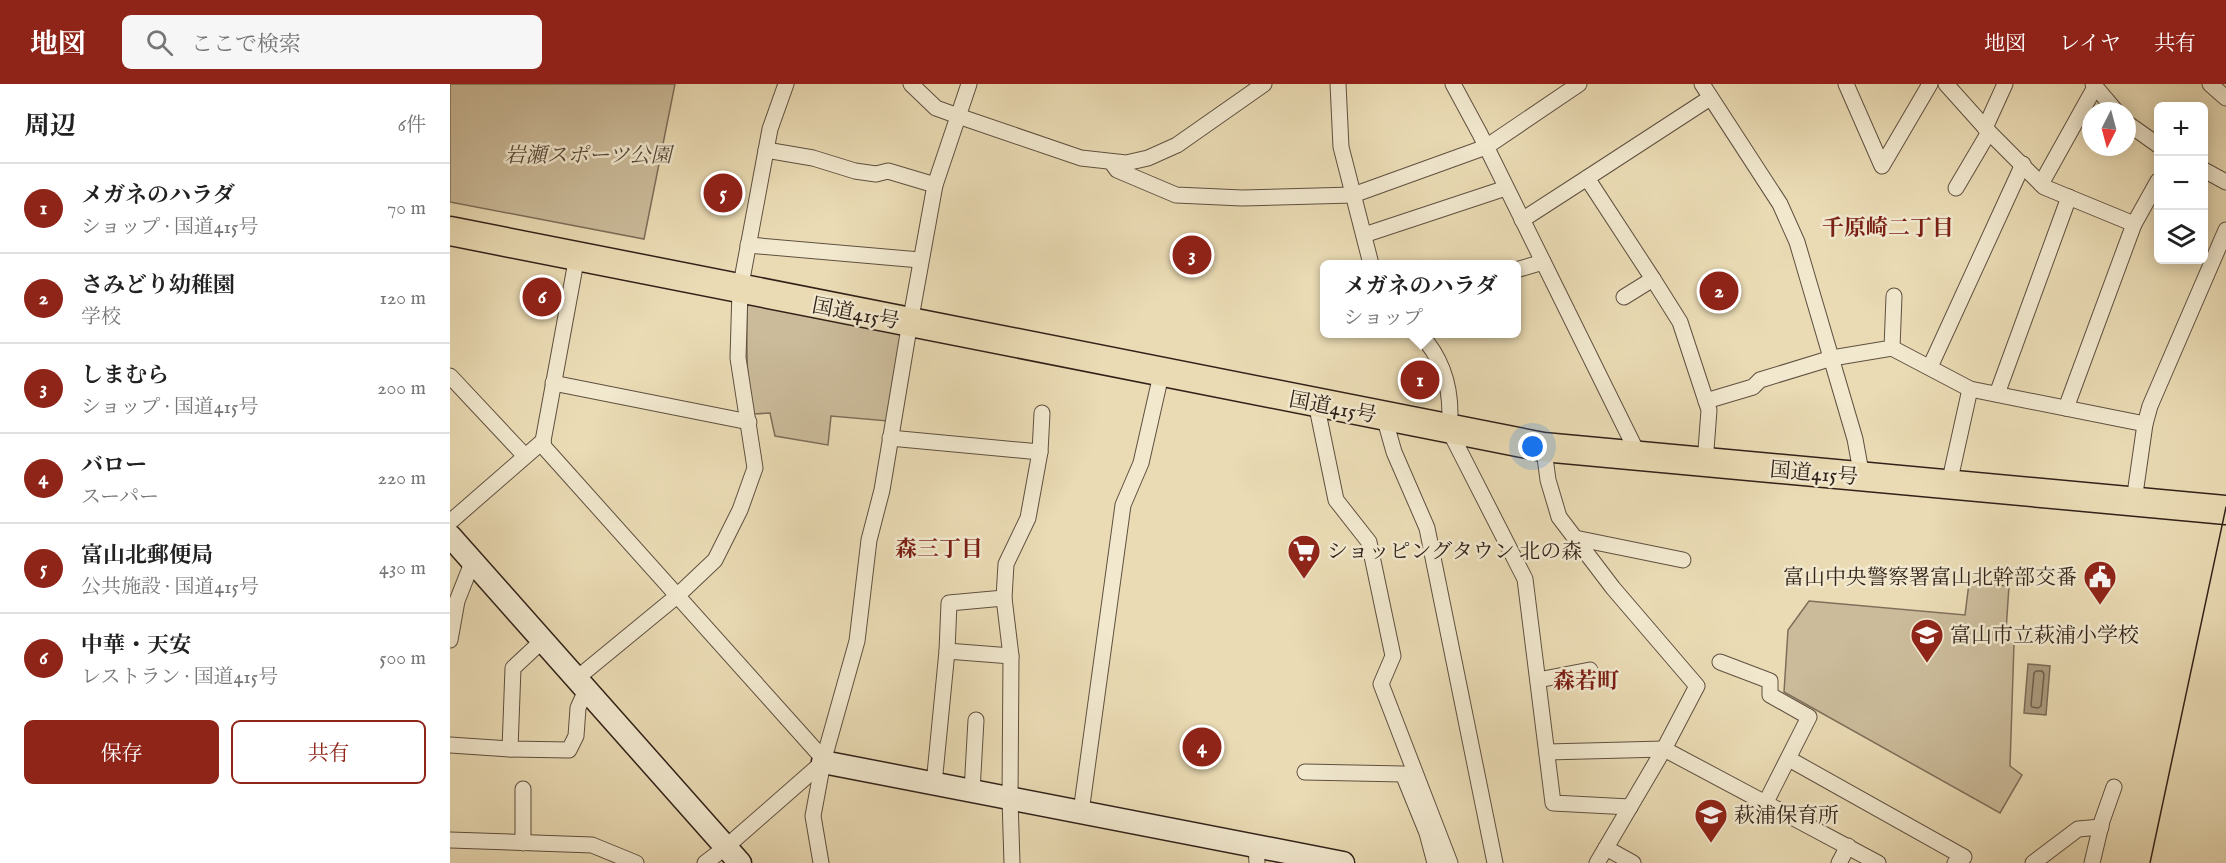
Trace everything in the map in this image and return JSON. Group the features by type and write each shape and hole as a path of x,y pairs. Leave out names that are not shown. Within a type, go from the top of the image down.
{"highway":[{"name":"国道415号","path":"450,217 741,282 1543,441 1950,477 2096,480 2135,493 2226,510"},
{"name":"国道415号","path":"450,231 577,256 741,282"},
{"name":"国道415号","path":"2135,493 2226,492"}],"street":[{"path":"450,745 569,750 576,736 581,685 715,560 740,510 755,468 738,358 741,282 770,129 786,84"},
{"path":"911,84 936,108 1081,158 1112,163 1126,163 1148,158 1177,145 1264,84"},
{"path":"821,863 813,816 823,762 857,641 869,540 882,490 935,185 969,84"},
{"path":"1338,84 1341,147 1370,260"},
{"path":"1453,84 1636,450"},
{"path":"1112,163 1117,171 1176,195 1242,198 1353,195 1486,147 1579,84"},
{"path":"1846,84 1882,166 1930,84"},
{"path":"1946,84 1987,130 2044,187 2134,224"},
{"path":"1956,188 1987,130 2005,84"},
{"path":"2210,84 2226,98"},
{"path":"2041,184 2094,86 2108,102"},
{"path":"1522,220 1587,178 1706,88 1780,204 1797,242 1832,358 1860,469"},
{"path":"2136,129 2154,142"},
{"path":"766,150 813,158 855,171 876,174 888,171 935,185"},
{"path":"1930,367 2023,164"},
{"path":"2208,172 2226,182"},
{"path":"1587,178 1680,322 1709,410 1706,456"},
{"path":"1364,235 1506,188"},
{"path":"2066,408 2134,224 2154,188"},
{"path":"1997,394 2069,197"},
{"path":"2135,493 2145,424 2150,406 2226,230"},
{"path":"748,244 921,260"},
{"path":"577,256 553,383 543,441 544,447 819,754 823,762"},
{"path":"1521,269 1543,262"},
{"path":"1624,297 1653,279"},
{"path":"1892,348 1894,296"},
{"path":"1424,338 1444,370 1449,423 1525,579 1553,803 1630,807"},
{"path":"1706,401 1753,387 1760,380 1832,358 1892,348 1970,389 2145,424"},
{"path":"1081,812 1123,505 1141,463 1163,367"},
{"path":"450,376 525,456"},
{"path":"553,383 749,422"},
{"path":"1950,477 1970,389"},
{"path":"1315,396 1336,500 1369,542 1393,656 1381,684 1450,863"},
{"path":"1383,411 1394,452 1427,528 1495,863"},
{"path":"1012,863 1011,656 1004,598 1006,564 1028,518 1040,452 1042,412"},
{"path":"890,438 1040,452"},
{"path":"450,522 543,441"},
{"path":"1543,441 1548,480 1559,517 1613,588 1697,686 1664,749 1597,863"},
{"path":"450,536 733,855"},
{"path":"1575,538 1683,560"},
{"path":"450,640 456,601 472,563"},
{"path":"934,784 947,651 949,603 1004,598"},
{"path":"510,749 513,668 542,641"},
{"path":"947,651 1011,656"},
{"path":"1720,662 1770,681 1770,695 1809,717 1766,802"},
{"path":"1538,680 1590,670"},
{"path":"972,791 976,720"},
{"path":"1547,752 1664,749 1878,863"},
{"path":"1789,759 1965,856 1955,863"},
{"path":"823,762 1081,812 1256,855 1343,863"},
{"path":"705,863 733,855 823,762"},
{"path":"1305,772 1403,774 1427,833 1434,863"},
{"path":"2092,863 2114,787"},
{"path":"522,843 523,789"},
{"path":"2032,863 2078,829 2101,827"},
{"path":"450,840 592,845 636,863"},
{"path":"1839,863 1848,846"},
{"path":"1606,848 1633,863"}],"green space":[{"name":"岩瀬スポーツ公園","path":"450,84 675,84 644,239 450,202"},
{"path":"750,304 901,334 888,421 831,416 828,445 775,436 770,413 754,414 751,401 747,347 747,307"},
{"path":"1969,583 2009,586 2006,631 2014,644 2010,766 2022,775 2000,813 1784,692 1788,630 1809,601 1965,615"}],"water":[{"path":"2028,664 2050,666 2046,715 2024,713"}],"tram line":[{"path":"2150,863 2226,507"}],"place":[{"name":"富山北郵便局","path":"723,193"},
{"name":"しまむら","path":"1192,255"},
{"name":"さみどり幼稚園","path":"1719,291"},
{"name":"中華・天安","path":"542,297"},
{"name":"メガネのハラダ","path":"1420,380"},
{"name":"ショッピングタウン 北の森","path":"1304,580"},
{"name":"富山中央警察署富山北幹部交番","path":"2100,606"},
{"name":"富山市立萩浦小学校","path":"1927,664"},
{"name":"バロー","path":"1202,747"},
{"name":"萩浦保育所","path":"1711,844"}],"district":[{"name":"千原崎二丁目","path":"1888,227"},
{"name":"森三丁目","path":"939,548"},
{"name":"森若町","path":"1586,680"}]}
